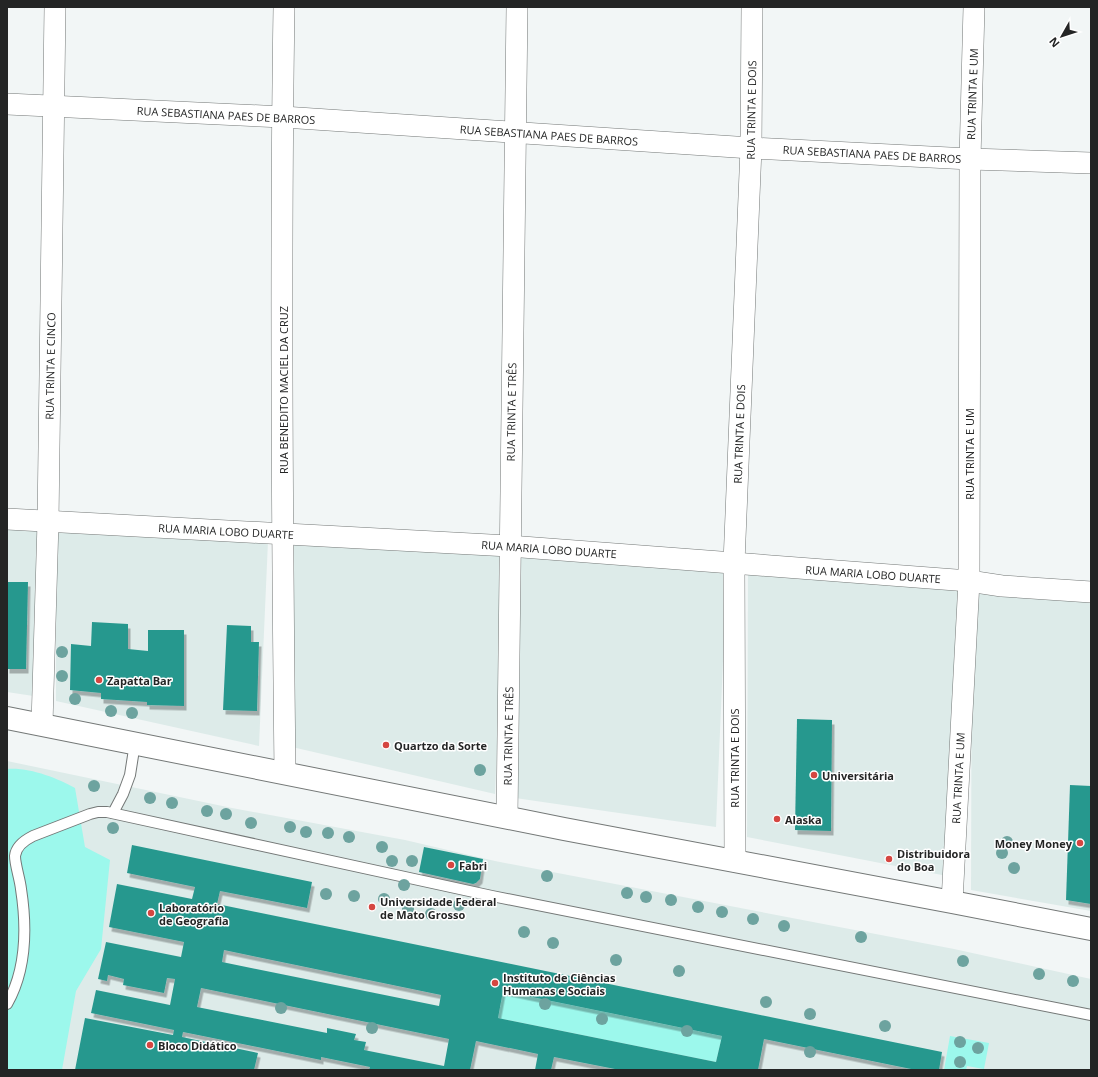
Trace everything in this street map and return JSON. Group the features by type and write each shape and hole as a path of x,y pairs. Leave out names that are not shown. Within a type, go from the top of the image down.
{"street":[{"name":"RUA TRINTA E CINCO","path":"42,724 48,522 55,7"},
{"name":"RUA BENEDITO MACIEL DA CRUZ","path":"284,7 282,117 285,773"},
{"name":"RUA TRINTA E TRÊS","path":"507,817 509,546 517,7"},
{"name":"RUA TRINTA E DOIS","path":"735,861 734,563 750,148 752,7"},
{"name":"RUA TRINTA E UM","path":"952,902 969,581 970,159 974,7"},
{"name":"RUA SEBASTIANA PAES DE BARROS","path":"7,104 282,117 750,148 970,159 1091,163"},
{"name":"RUA MARIA LOBO DUARTE","path":"7,519 509,546 969,581 1002,586 1091,592"},
{"path":"7,718 507,817 1091,929"}],"lane":[{"path":"113,813 123,794 130,775 135,743"},
{"path":"7,1004 13,994 22,964 24,943 24,910 20,876 15,854 25,840 98,812 113,813 492,896 1091,1015"}],"shaded area":[{"path":"7,525 46,528 40,697 7,692"},
{"path":"56,526 268,541 259,746 56,701"},
{"path":"293,539 505,555 495,794 292,747"},
{"path":"515,549 727,565 716,827 515,798"},
{"path":"748,570 960,585 947,876 747,837"},
{"path":"972,590 1091,599 1091,911 971,890"},
{"name":"Universidade Federal de Mato Grosso","path":"7,761 232,808 405,840 495,861 954,949 1091,979 1091,1070 7,1070"}],"green space":[{"path":"7,769 33,771 75,788 85,847 110,860 101,949 76,991 62,1070 7,1070"},
{"path":"503,991 722,1036 716,1062 498,1018"},
{"path":"950,1036 989,1043 984,1069 967,1066 966,1070 944,1070"}],"building":[{"path":"7,582 28,582 26,669 7,669"},
{"path":"92,622 128,624 128,649 148,651 148,630 184,630 184,706 147,705 147,702 101,699 101,693 70,690 71,644 91,646"},
{"path":"227,625 251,626 251,642 259,642 257,711 223,710"},
{"name":"Universitária","path":"797,719 832,720 831,831 795,830"},
{"name":"Money Money","path":"1070,785 1091,786 1091,904 1066,900"},
{"name":"Instituto de Ciências Humanas e Sociais","path":"132,845 312,882 307,908 220,891 217,904 942,1052 939,1070 916,1070 764,1039 758,1070 620,1070 554,1057 551,1070 535,1070 538,1054 476,1041 470,1070 369,1070 370,1067 321,1057 321,1060 183,1032 182,1037 258,1053 254,1070 75,1070 85,1018 173,1035 174,1030 91,1013 96,990 170,1005 175,979 167,978 164,993 123,985 124,979 108,975 107,981 98,979 106,942 181,957 184,942 109,927 117,884 192,899 195,887 127,873","holes":["224,950 441,995 439,1006 222,962","201,988 449,1039 444,1066 364,1050 366,1042 354,1040 356,1034 327,1028 327,1033 197,1007","503,991 722,1036 716,1062 498,1018"]},
{"name":"Fabri","path":"424,847 483,859 480,879 473,884 419,872"}],"place":[{"name":"Zapatta Bar","path":"99,680"},
{"name":"Quartzo da Sorte","path":"386,745"},
{"name":"Universitária","path":"814,775"},
{"name":"Alaska","path":"777,819"},
{"name":"Money Money","path":"1080,843"},
{"name":"Distribuidora do Boa","path":"889,859"},
{"name":"Fabri","path":"451,865"},
{"name":"Universidade Federal de Mato Grosso","path":"372,907"},
{"name":"Laboratório de Geografia","path":"151,913"},
{"name":"Instituto de Ciências Humanas e Sociais","path":"495,983"},
{"name":"Bloco Didático","path":"150,1045"}]}
